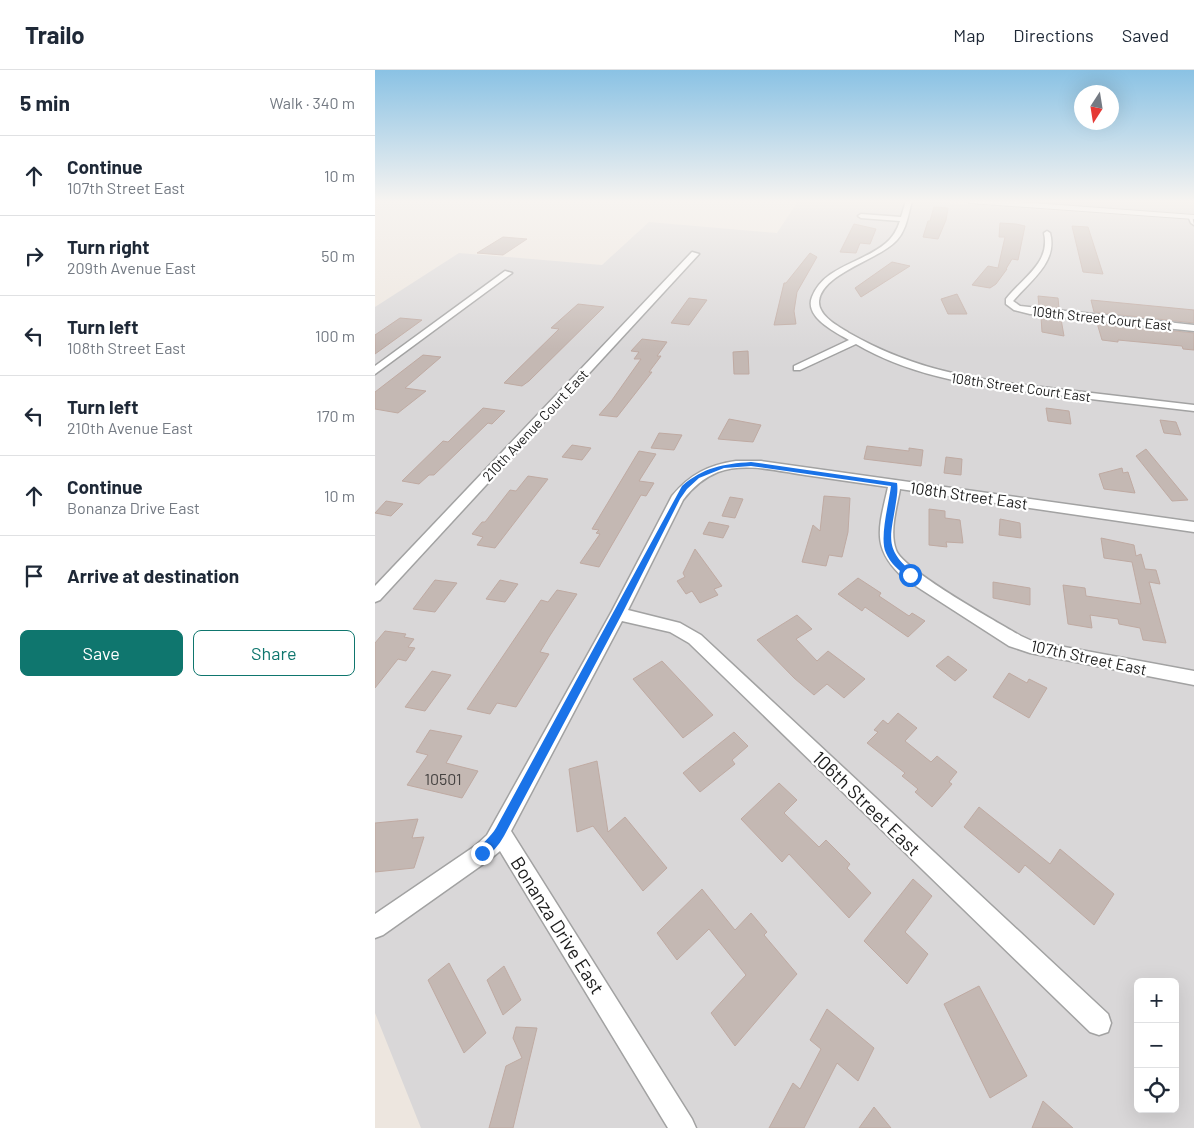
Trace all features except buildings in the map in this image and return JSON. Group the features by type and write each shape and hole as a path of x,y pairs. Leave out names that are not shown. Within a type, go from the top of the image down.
{"street":[{"name":"108th Street Court East","path":"882,250 831,278 818,291 815,301 817,311 831,326 855,341 907,365 970,382 1194,408"},
{"name":"109th Street Court East","path":"1048,250 1042,264 1010,298 1011,304 1017,308 1194,328"},
{"name":"210th Avenue Court East","path":"375,596 695,254"},
{"path":"375,371 508,273"},
{"path":"797,368 855,341"},
{"name":"108th Street East","path":"618,614 681,493 697,477 713,469 733,464 761,465 1194,527"},
{"name":"107th Street East","path":"895,485 887,541 889,552 897,564 910,575 1015,641 1047,651 1194,678"},
{"path":"375,927 482,853 494,842 618,614"},
{"name":"106th Street East","path":"618,614 674,627 695,639 1099,1023"},
{"name":"Bonanza Drive East","path":"500,832 683,1128"}],"shaded area":[{"path":"618,250 1194,250 1194,1128 421,1128 375,1013 375,307 459,253 602,265"}],"route":[{"path":"482,853 494,842 500,832 618,614 677,498 684,488 697,477 723,466 751,464 895,485 887,541 889,552 897,564 910,575"}]}
